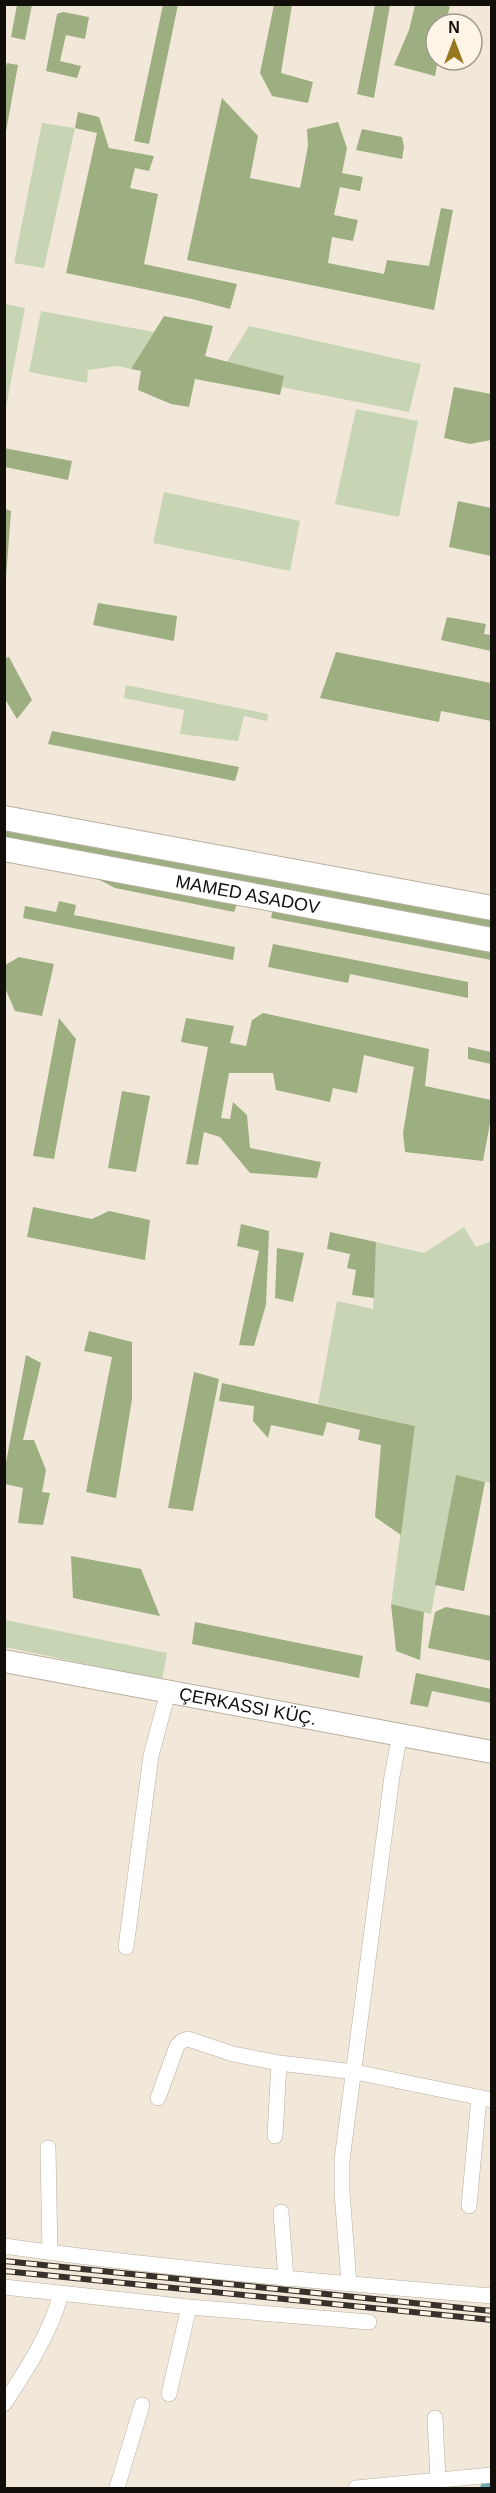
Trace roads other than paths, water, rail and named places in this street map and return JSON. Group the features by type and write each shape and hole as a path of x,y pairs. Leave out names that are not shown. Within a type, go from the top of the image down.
{"main road":[{"name":"MAMED ASADOV","path":"4,818 492,908"},
{"name":"MAMED ASADOV","path":"4,849 492,940"}],"street":[{"path":"4,1660 492,1752"},
{"path":"126,1947 151,1756 168,1692"},
{"path":"349,2283 342,2160 392,1776 400,1734"},
{"path":"158,2097 177,2046 188,2039 233,2054 279,2063 355,2072 485,2099 469,2206"},
{"path":"275,2136 279,2063"},
{"path":"48,2148 50,2253"},
{"path":"280,2212 286,2279"},
{"path":"4,2246 110,2261 286,2279 492,2296"},
{"path":"4,2287 189,2307 369,2322"},
{"path":"4,2404 32,2361 56,2313 61,2294"},
{"path":"169,2394 189,2307"},
{"path":"117,2488 142,2405"},
{"path":"435,2418 438,2480"},
{"path":"356,2488 492,2475"}],"waterway":[{"path":"487,2488 492,2488"}],"railway":[{"path":"4,2261 492,2311"},
{"path":"4,2271 492,2320"}]}
